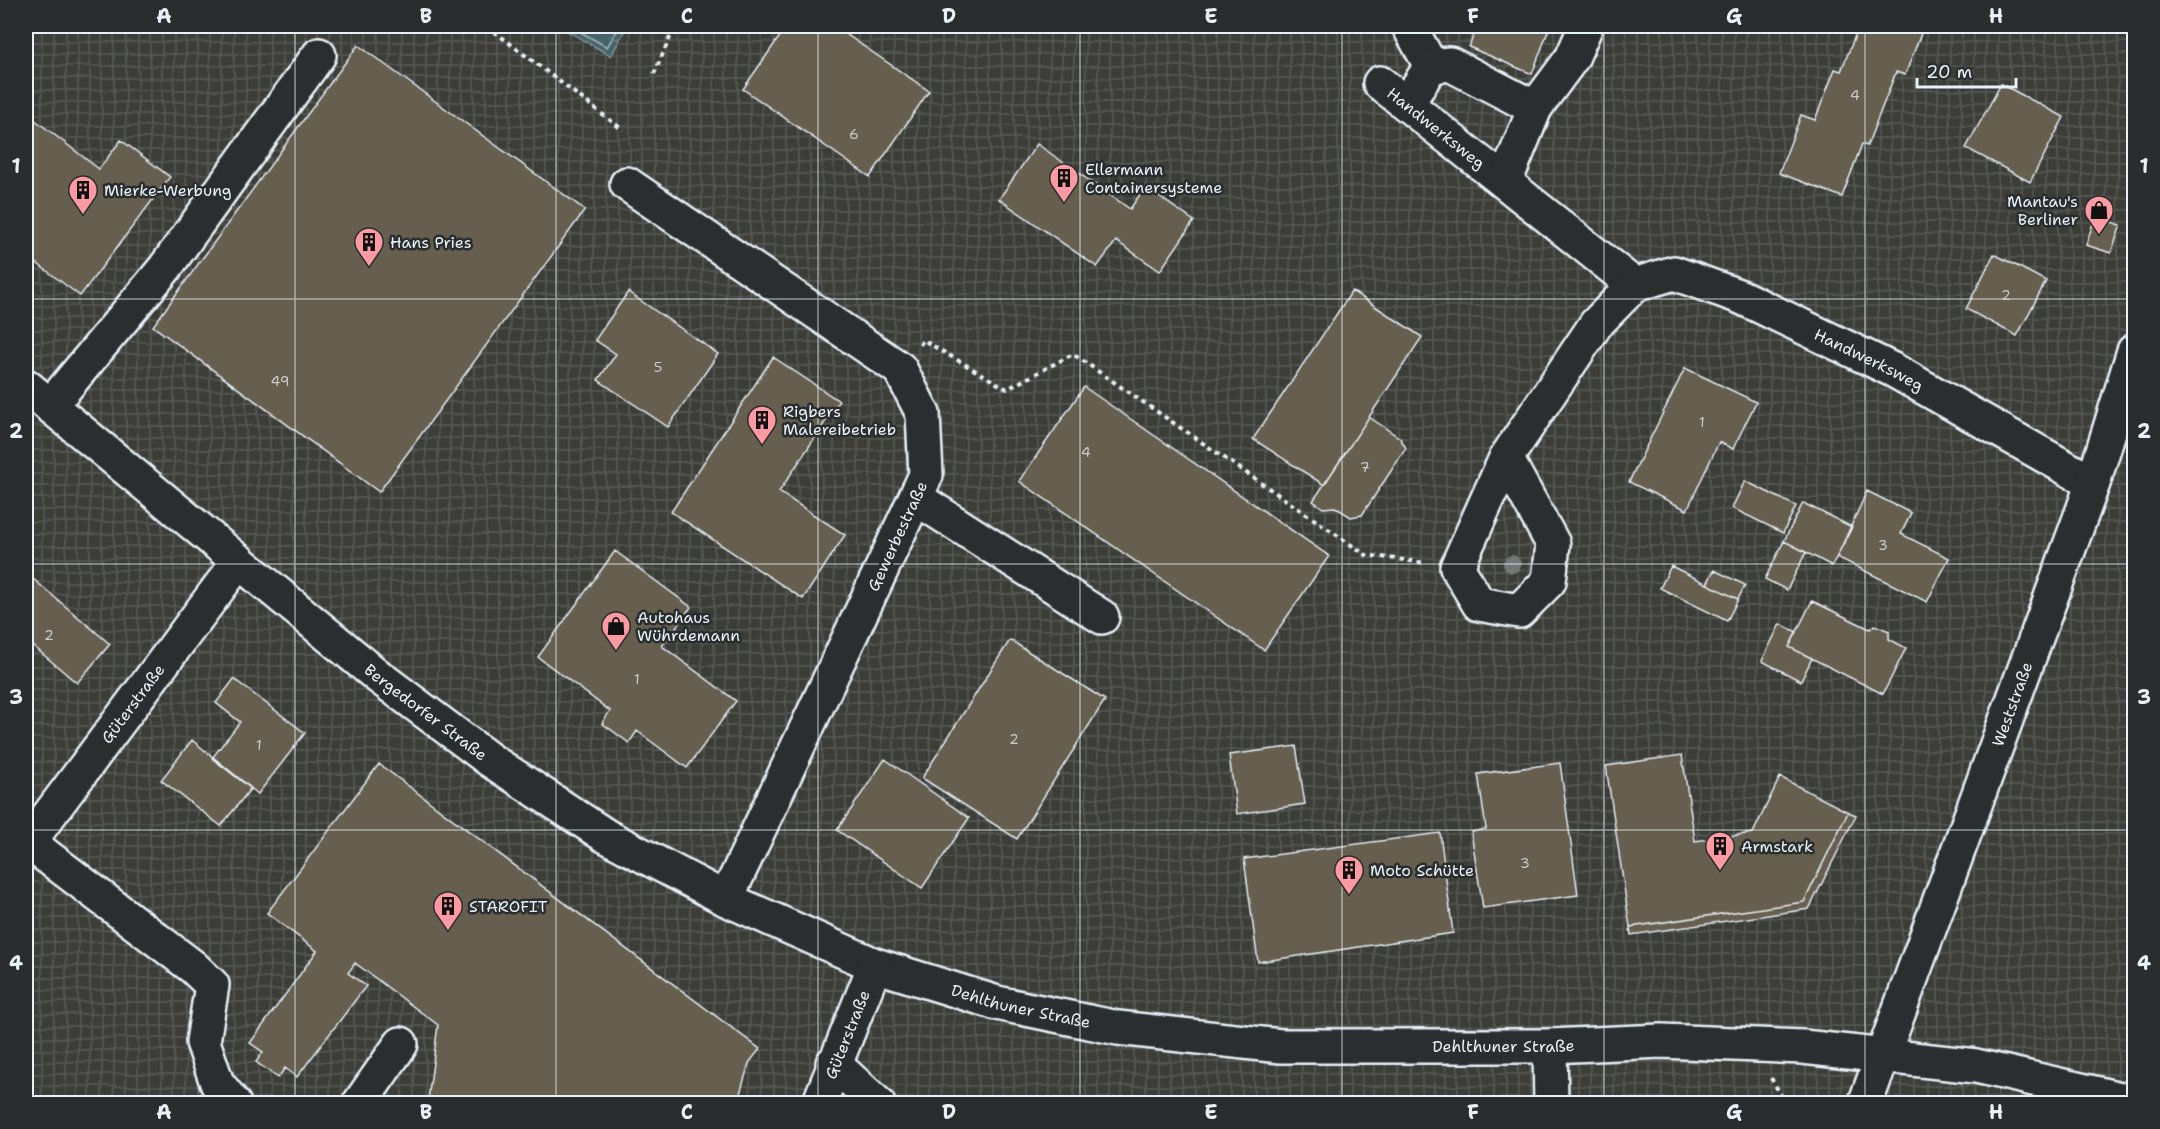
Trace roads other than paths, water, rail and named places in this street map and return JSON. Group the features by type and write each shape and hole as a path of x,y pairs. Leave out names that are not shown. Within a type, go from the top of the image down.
{"street":[{"path":"1409,26 1431,66"},
{"path":"1505,182 1535,108 1572,58 1586,26"},
{"path":"38,396 165,268 319,55"},
{"path":"1431,66 1450,64 1535,108"},
{"path":"1407,104 1431,66"},
{"name":"Handwerksweg","path":"1380,83 1634,285"},
{"name":"Gewerbestraße","path":"627,184 900,369 923,414 926,475 726,899"},
{"name":"Handwerksweg","path":"1506,458 1552,544 1549,581 1519,611 1479,604 1457,567 1506,458 1596,324 1634,285 1674,273 1741,297 1893,370 2093,483"},
{"name":"Weststraße","path":"1865,1104 2093,483 2134,351"},
{"name":"Bergedorfer Straße","path":"38,396 379,677 490,760 606,836 726,899 875,965"},
{"path":"916,498 1102,617"},
{"name":"Güterstraße","path":"27,844 239,561"},
{"path":"27,844 193,966 212,985 203,1042 217,1083 234,1104"},
{"name":"Güterstraße","path":"819,1104 833,1063 875,965"},
{"name":"Dehlthuner Straße","path":"875,965 997,1003 1118,1028 1281,1046 1550,1046 1661,1041 1803,1047 1976,1066 2134,1102"},
{"path":"358,1104 400,1044"},
{"path":"1550,1046 1551,1104"},
{"path":"833,1063 878,1104"}],"water":[{"path":"559,26 627,26 611,56"}],"place":[{"name":"Ellermann Containersysteme","path":"1064,204"},
{"name":"Mierke-Werbung","path":"83,216"},
{"name":"Mantau's Berliner","path":"2099,236"},
{"name":"Hans Pries","path":"369,268"},
{"name":"Rigbers Malereibetrieb","path":"762,446"},
{"name":"Autohaus Wührdemann","path":"616,652"},
{"name":"Armstark","path":"1720,872"},
{"name":"Moto Schütte","path":"1349,896"},
{"name":"STAROFIT","path":"448,932"}]}
